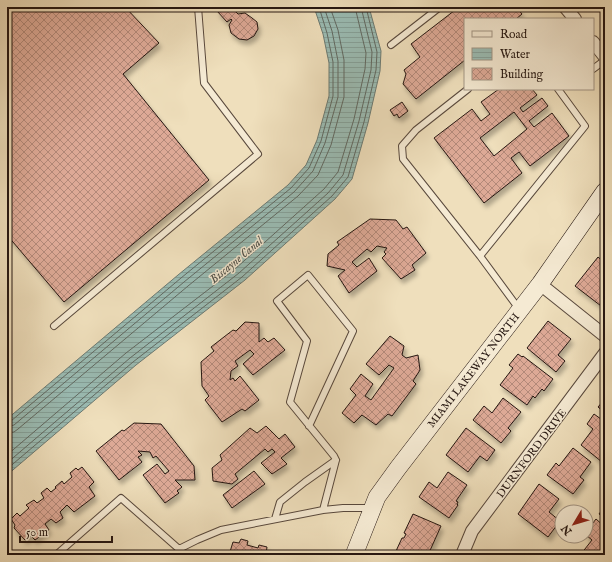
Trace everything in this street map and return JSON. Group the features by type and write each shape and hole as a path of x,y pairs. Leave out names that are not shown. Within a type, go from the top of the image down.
{"street":[{"path":"565,7 574,18"},
{"path":"594,43 605,58"},
{"name":"MIAMI LAKEWAY NORTH","path":"354,555 377,497 540,284 605,191"},
{"path":"540,284 605,336"},
{"name":"DURNFORD DRIVE","path":"462,555 472,531 605,353"}],"lane":[{"path":"54,326 258,154 204,83 198,7"},
{"path":"392,45 440,7"},
{"path":"594,68 605,58"},
{"path":"467,90 416,130 402,146 403,159 480,256 520,310"},
{"path":"480,256 585,126 560,91"},
{"path":"309,426 353,331 308,276 277,301 307,341 290,402 309,426 334,456 336,460 324,510"},
{"path":"275,519 280,502 336,460"},
{"path":"56,555 121,498 185,555"},
{"path":"174,555 179,549 221,530 324,510 343,508 373,508"}],"water":[{"name":"Biscayne Canal","path":"314,7 369,7 381,51 380,71 368,123 352,179 335,199 245,280 136,365 7,475 7,419 178,275 288,185 306,165 317,140 329,96 329,63 323,34"}],"building":[{"path":"7,7 125,7 159,43 123,74 209,180 64,302 7,235"},
{"path":"222,7 231,7 238,14 245,13 257,22 258,29 254,36 247,40 239,39 231,33 229,25 232,20 231,19 227,22 217,11"},
{"path":"459,7 516,7 522,14 517,18 464,18 464,61 416,99 403,84 406,74 404,70 420,57 411,44"},
{"path":"498,90 533,90 537,95 520,108 523,112 542,98 548,106 529,121 534,127 552,113 569,136 530,166 519,152 511,158 522,173 484,203 434,138 472,109 481,121 490,114 481,102","holes":["514,112 527,129 494,156 480,138"]},
{"path":"402,102 408,111 399,118 397,114 394,116 390,110"},
{"path":"370,219 396,220 403,229 407,227 426,253 412,265 415,270 401,279 382,258 386,254 384,252 387,248 377,246 371,252 367,249 352,262 357,267 369,258 377,271 349,293 338,276 345,270 327,266 328,254 339,245 337,242"},
{"path":"598,257 605,263 605,309 575,286"},
{"path":"548,321 571,339 558,355 565,361 556,372 527,348"},
{"path":"245,322 259,323 259,342 264,338 268,342 274,338 285,350 253,375 243,364 254,354 250,350 235,361 238,366 231,371 230,380 233,378 235,381 240,376 259,400 245,411 242,409 222,422 205,400 209,396 202,386 201,362 214,351 211,347 233,330 236,331"},
{"path":"390,336 404,346 402,355 406,358 418,355 420,370 413,381 416,384 392,416 388,414 376,425 362,415 354,423 342,413 356,395 350,389 361,374 373,384 365,396 371,400 394,368 389,365 379,375 366,364"},
{"path":"518,354 522,357 523,356 553,379 544,391 542,389 535,398 533,396 527,405 500,385 513,368 509,365"},
{"path":"503,398 521,412 508,428 511,431 501,443 473,420 484,406 492,413"},
{"path":"605,399 605,413 598,407"},
{"path":"594,414 605,422 605,459 602,462 581,445 593,429 587,424"},
{"path":"134,423 161,424 194,466 195,480 175,480 182,487 177,491 179,493 165,503 143,475 157,464 165,474 169,471 156,456 153,458 150,452 138,451 142,455 138,457 142,462 119,480 96,451 122,430 124,431"},
{"path":"266,426 279,439 285,434 295,447 281,458 287,464 272,474 261,463 275,452 272,449 268,452 265,449 235,474 238,479 232,484 213,481 212,468 222,460 220,455 250,428 257,433"},
{"path":"466,428 495,450 487,461 480,456 468,472 446,455"},
{"path":"573,448 591,462 580,477 584,480 573,494 547,475 556,463 559,466"},
{"path":"82,467 94,482 89,487 95,496 74,512 67,505 60,512 63,518 56,523 51,519 45,524 49,530 35,540 31,536 25,540 14,528 15,525 11,519 17,513 20,516 29,508 26,505 34,500 37,503 44,498 41,493 47,488 51,492 62,481 64,484 72,477 70,473 76,468 78,470"},
{"path":"254,471 265,484 232,508 223,495"},
{"path":"448,472 467,485 456,501 458,502 458,505 449,518 419,497 429,482 437,488"},
{"path":"539,484 559,499 549,512 554,516 554,529 548,537 518,514"},
{"path":"605,506 605,518 599,514"},
{"path":"413,514 441,526 428,555 404,555 396,551 402,538 404,538 406,534 404,533"},
{"path":"596,519 605,527 605,555 583,555 581,554 589,544 594,544 594,522"},
{"path":"241,539 248,541 247,545 258,548 259,545 267,547 267,555 229,555 233,542 239,543"}]}
